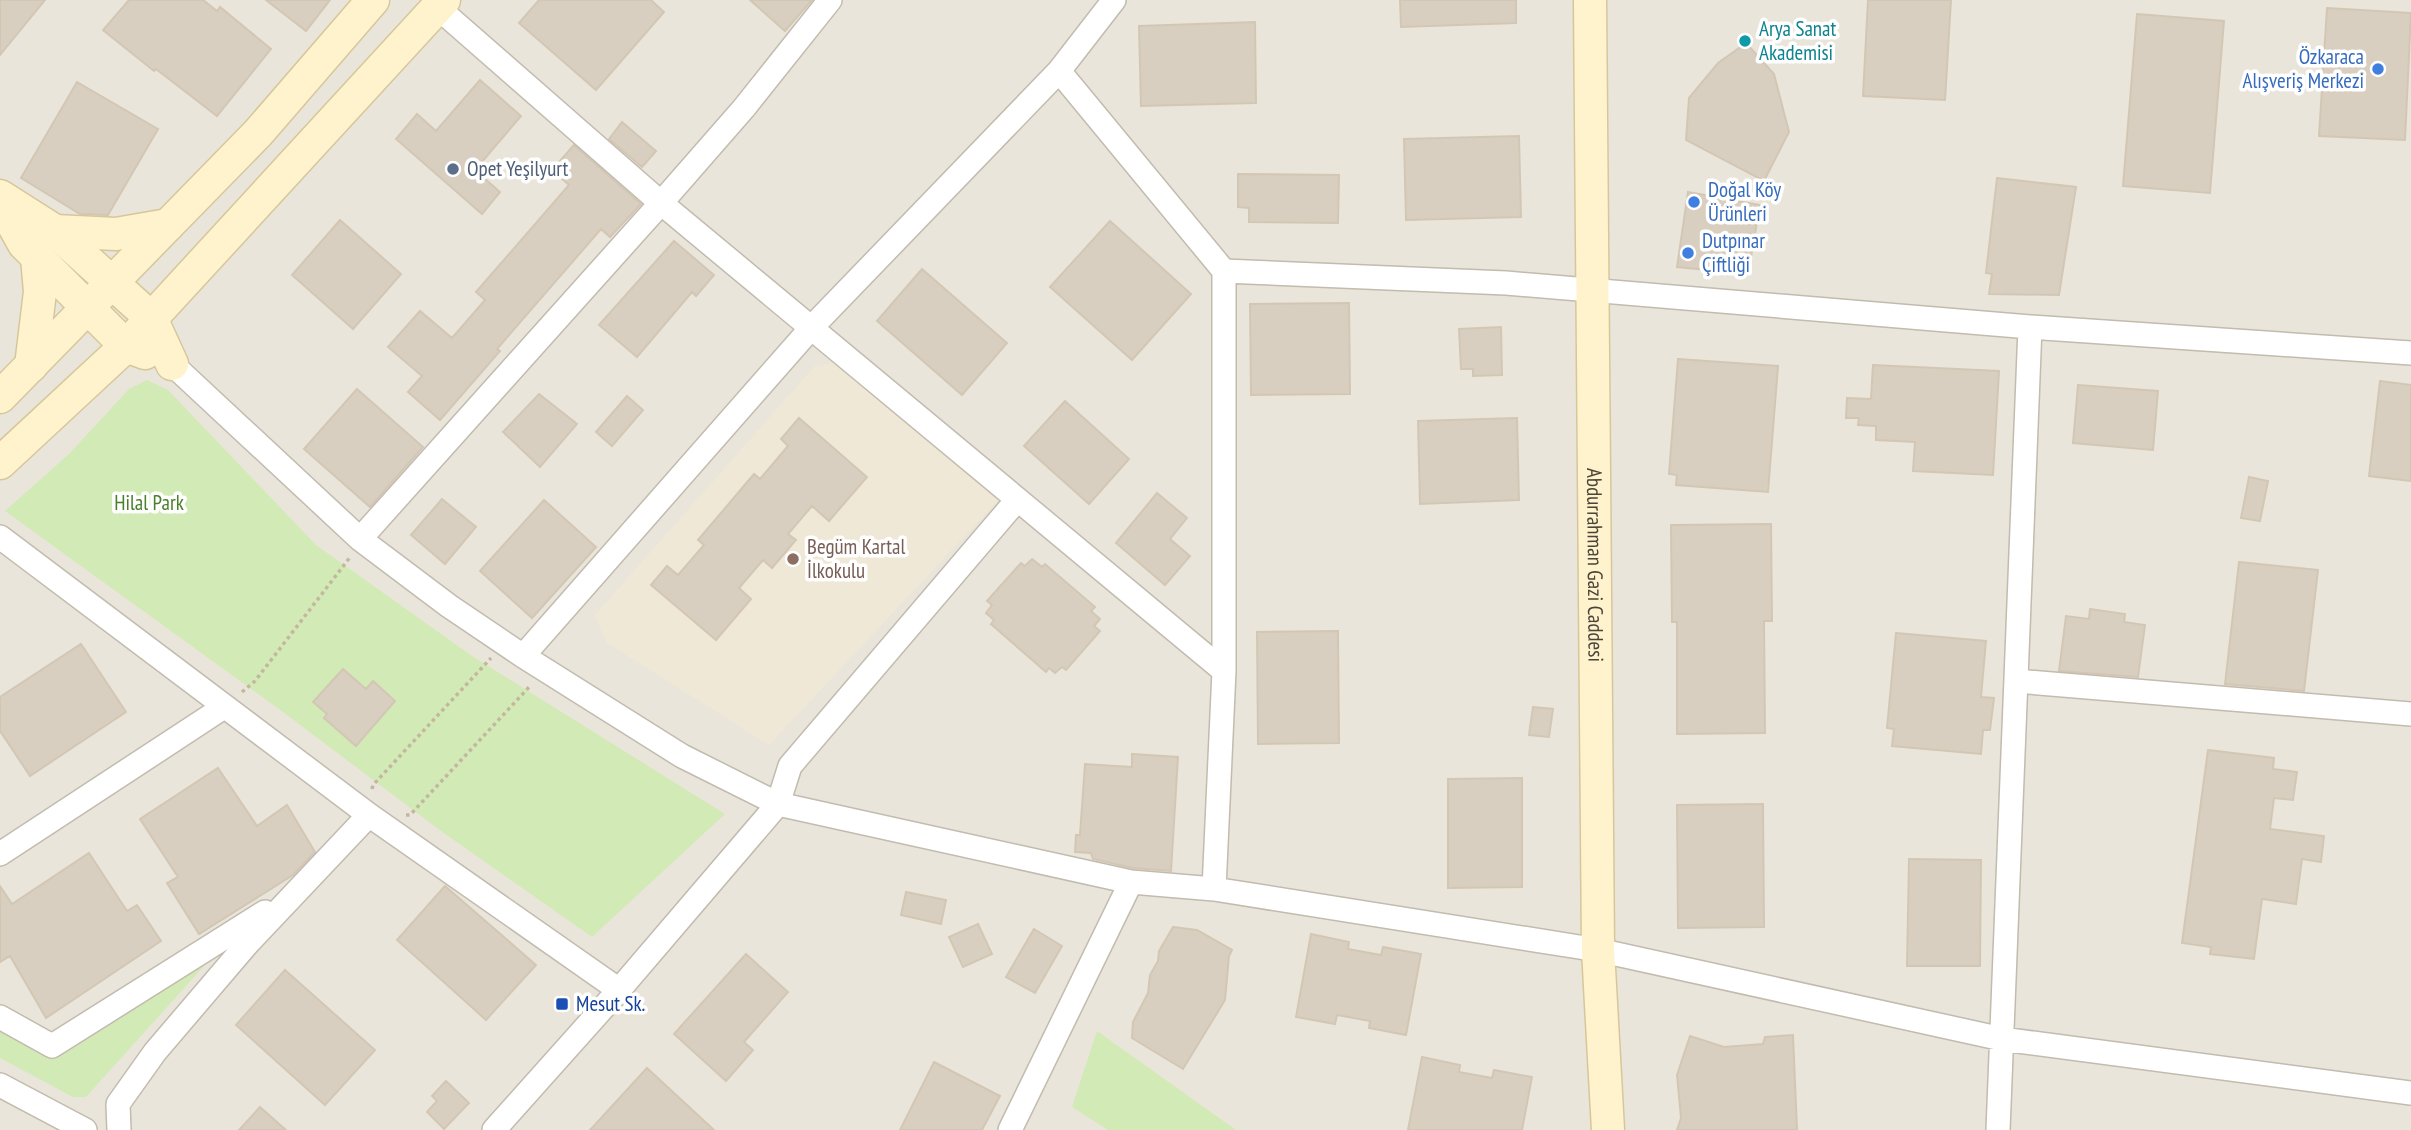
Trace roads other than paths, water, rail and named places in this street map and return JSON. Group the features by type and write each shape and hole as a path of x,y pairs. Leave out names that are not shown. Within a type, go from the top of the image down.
{"main road":[{"path":"0,397 258,133 373,0"},
{"name":"Abdurrahman Gazi Caddesi","path":"1590,0 1598,950 1608,1130"},
{"path":"0,463 126,346 441,4"},
{"path":"0,196 55,231 151,318 172,364"},
{"path":"0,201 24,244 126,346 172,364"},
{"path":"55,231 116,233 168,225"},
{"path":"31,366 40,292 37,257"}],"street":[{"path":"360,539 744,108 830,0"},
{"path":"523,656 812,327 1059,71 1114,0"},
{"path":"441,4 661,203 1224,671"},
{"path":"1059,71 1224,271 1224,671 1214,889"},
{"path":"1224,271 1506,283 2030,327 2411,353"},
{"path":"1998,1130 2030,327"},
{"path":"172,364 360,539 449,606 682,756 778,804 1131,882 1214,889 1598,950 2001,1039 2411,1093"},
{"path":"494,1130 619,990 778,804 790,766 1017,500"},
{"path":"0,537 369,815 619,990"},
{"path":"2016,681 2411,714"},
{"path":"0,854 224,707"},
{"path":"119,1130 118,1104 155,1052 248,943 369,815"},
{"path":"1010,1130 1131,882"},
{"path":"0,1017 52,1046 293,894"},
{"path":"0,1085 85,1130"}],"place":[{"name":"Arya Sanat Akademisi","path":"1745,41"},
{"name":"Özkaraca Alışveriş Merkezi","path":"2378,69"},
{"name":"Opet Yeşilyurt","path":"453,169"},
{"name":"Doğal Köy Ürünleri","path":"1694,202"},
{"name":"Dutpınar Çiftliği","path":"1688,253"},
{"name":"Begüm Kartal İlkokulu","path":"793,559"},
{"name":"Mesut Sk.","path":"562,1004"}],"park label":[{"name":"Hilal Park","path":"149,503"}]}
